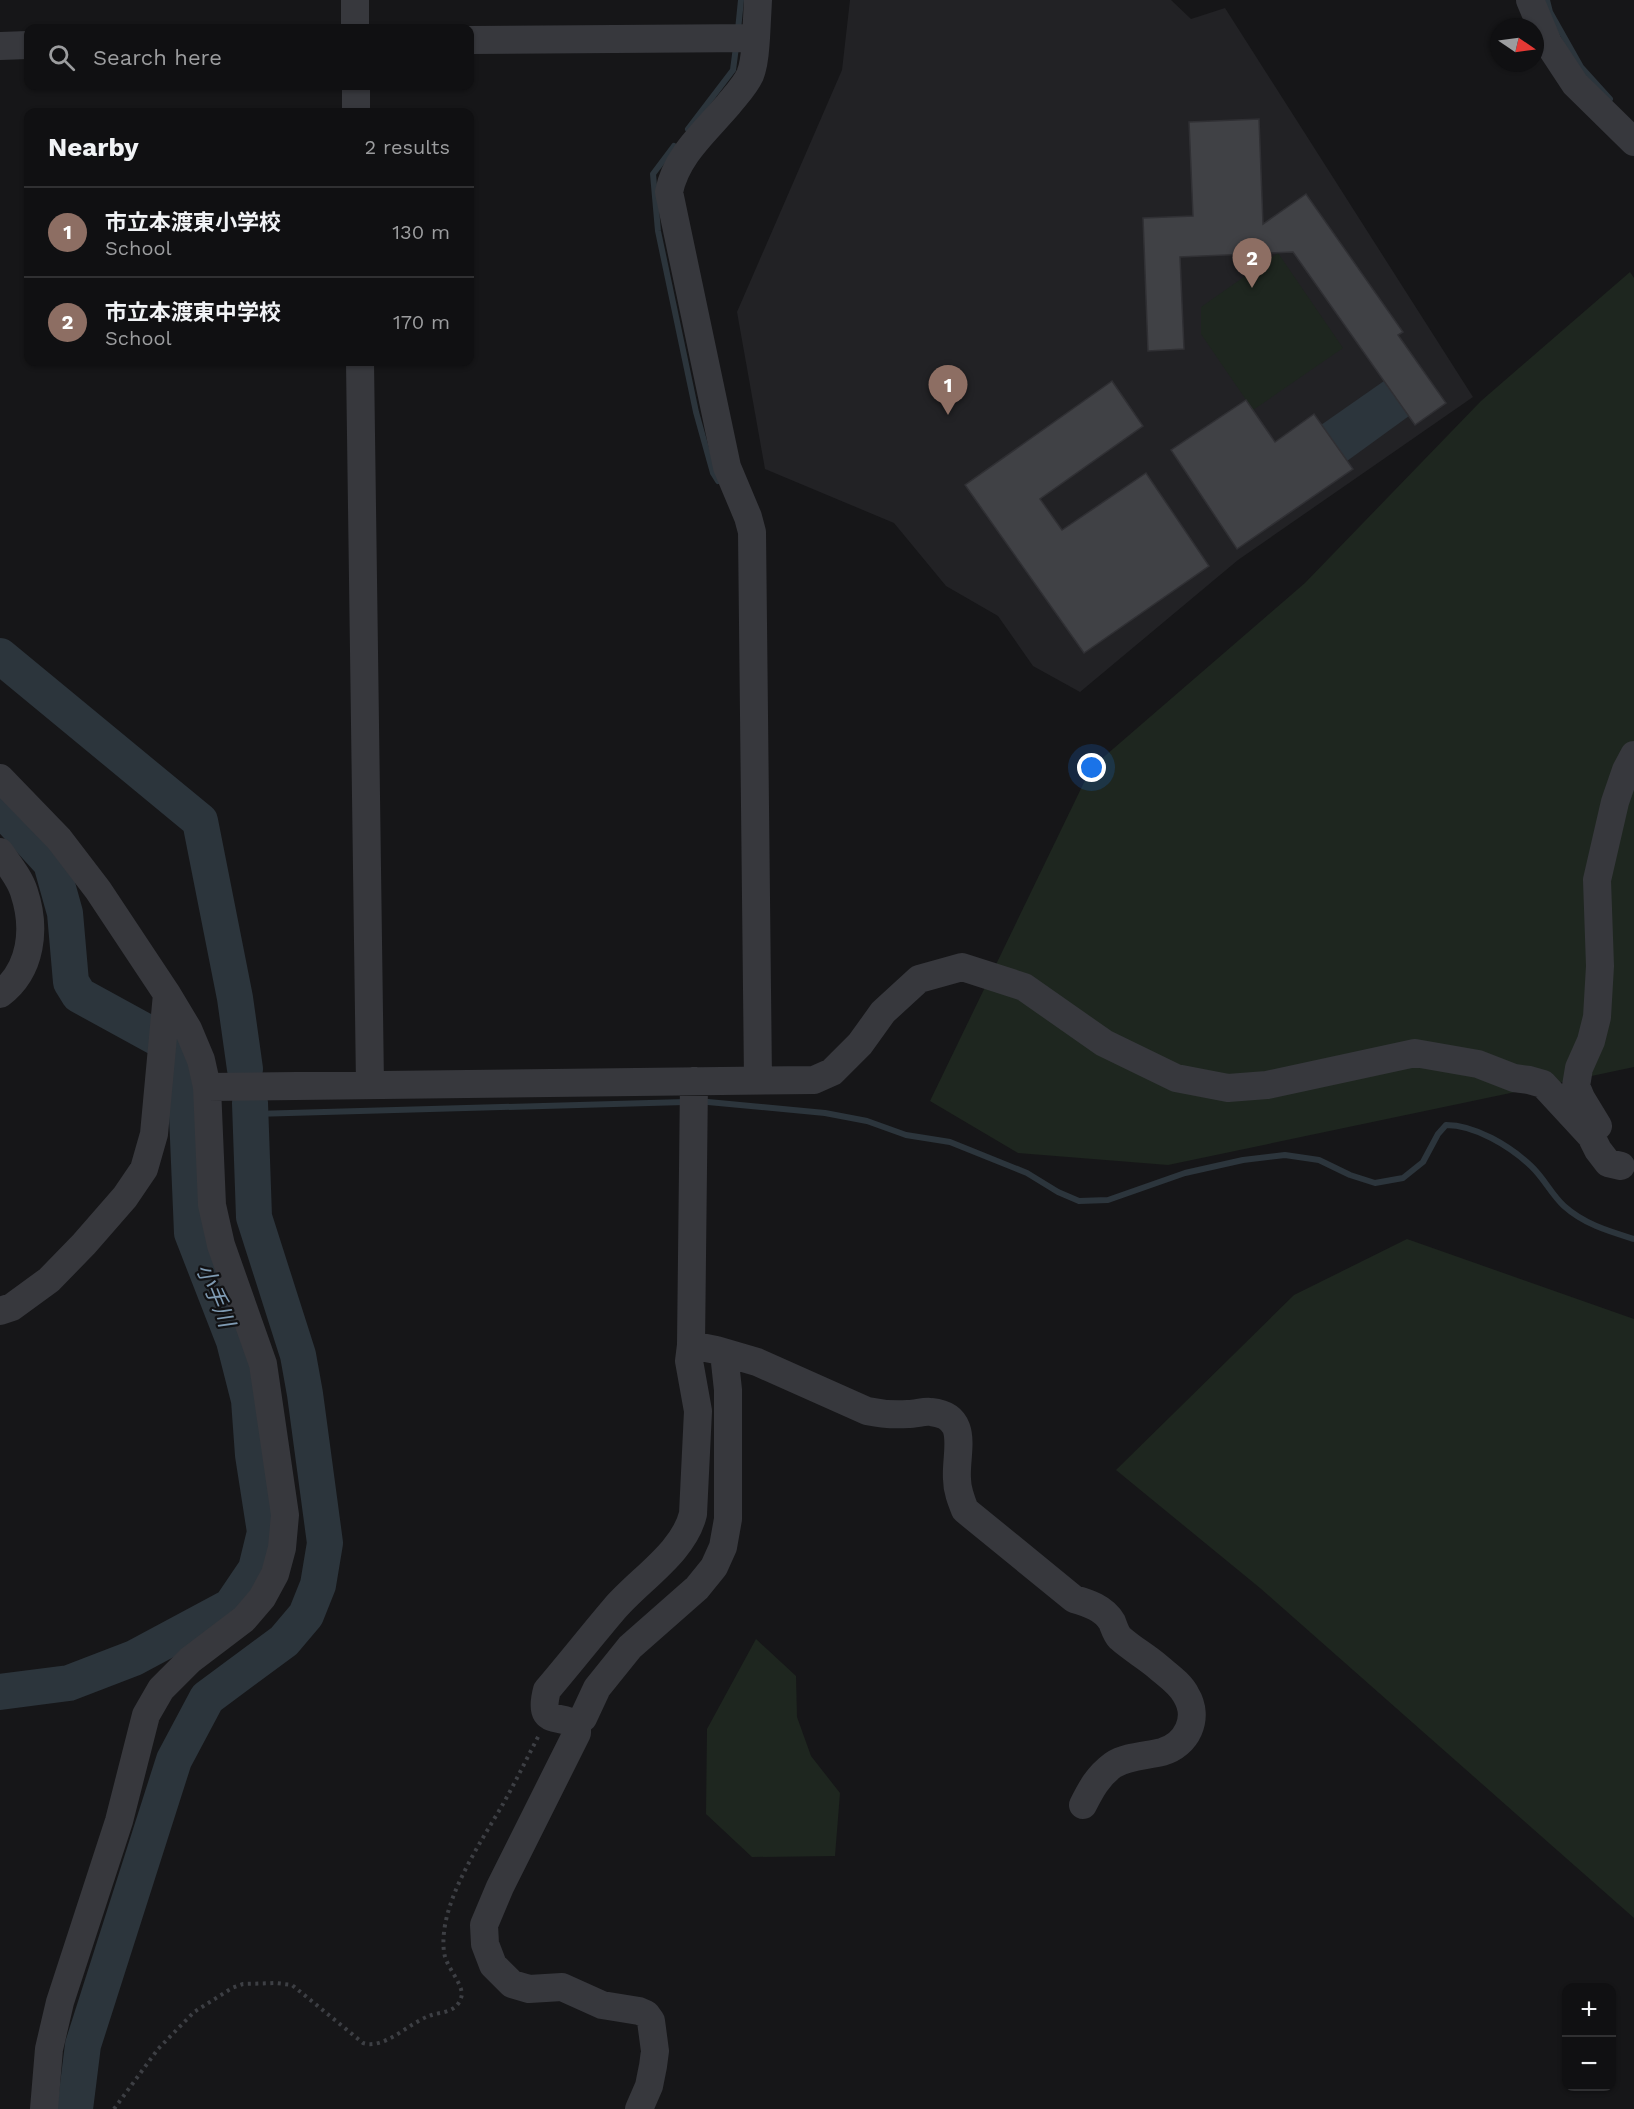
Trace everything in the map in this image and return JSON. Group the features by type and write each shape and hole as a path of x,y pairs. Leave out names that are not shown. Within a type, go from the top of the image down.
{"street":[{"path":"355,0 355,24"},
{"path":"758,0 745,37 754,60 750,74 742,89 680,160 672,176 669,192 727,467 752,532 758,1080"},
{"path":"1530,0 1548,43 1575,84 1634,142"},
{"path":"474,40 745,37"},
{"path":"0,46 24,45"},
{"path":"356,90 356,108"},
{"path":"360,366 370,1084"},
{"path":"1628,1173 1581,1098 1576,1086 1579,1068 1592,1041 1597,1017 1600,966 1597,880 1615,802 1634,755"},
{"path":"0,778 66,847 98,890 167,994 188,1029 201,1060 207,1086 212,1205 220,1245 263,1364 285,1515 282,1548 275,1574 261,1598 244,1619 183,1667 161,1689 146,1715 118,1821 60,2002 49,2049 44,2109"},
{"path":"0,852 24,890 30,919 30,941 25,962 16,980 0,993"},
{"path":"207,1086 814,1080 832,1072 860,1044 883,1012 919,979 963,967 1024,987 1104,1043 1176,1078 1228,1088 1268,1085 1415,1053 1478,1064 1514,1078 1543,1084 1591,1136 1608,1163 1628,1173"},
{"path":"0,1311 12,1307 49,1280 125,1197 144,1169 154,1134 167,994"},
{"path":"639,2109 649,2086 655,2051 651,2021 646,2014 602,2006 562,1987 529,1989 512,1984 493,1965 485,1944 484,1925 500,1887 577,1733 574,1724 570,1721 552,1719 547,1714 545,1699 547,1690 616,1607 681,1542 690,1528 693,1514 698,1412 689,1361 694,1081"},
{"path":"691,1345 757,1362 867,1411 884,1415 930,1412 944,1415 953,1422 958,1432 960,1444 957,1479 959,1494 965,1510 1074,1599 1094,1605 1110,1619 1119,1637 1149,1659 1185,1693 1190,1703 1192,1717 1188,1734 1164,1752 1114,1764 1096,1781 1083,1805"},
{"path":"574,1724 583,1718 597,1688 630,1647 697,1588 714,1566 723,1547 728,1519 728,1390 724,1353"}],"path":[{"path":"114,2109 158,2049 194,2012 232,1988 243,1984 292,1985 363,2043 371,2045 381,2043 428,2016 450,2010 458,2005 462,1998 462,1990 444,1953 444,1933 450,1906 459,1882 517,1779 547,1714"}],"shaded area":[{"path":"850,0 1171,0 1191,19 1225,8 1473,397 1238,560 1080,692 1033,666 998,616 946,586 894,523 765,469 737,312 842,70"},
{"path":"1278,253 1343,348 1253,410 1201,334 1201,307"},
{"path":"1630,272 1634,278 1634,1067 1168,1165 1018,1153 930,1101 1091,768 1305,583 1481,401"},
{"path":"1384,381 1409,416 1347,461 1321,425"},
{"path":"1407,1239 1634,1319 1634,1918 1260,1588 1116,1470 1294,1295"},
{"path":"756,1639 796,1676 797,1717 811,1756 840,1793 835,1856 752,1857 706,1814 707,1729"}],"building":[{"path":"1259,119 1263,224 1306,194 1403,332 1398,335 1446,403 1415,425 1293,252 1180,257 1184,349 1148,351 1143,218 1193,216 1189,122"},
{"path":"1112,381 1143,426 1040,499 1062,530 1146,473 1209,566 1084,653 965,485"},
{"path":"1246,400 1275,442 1314,414 1353,469 1237,549 1171,450"}],"waterway":[{"path":"738,30 741,0"},
{"path":"1547,0 1550,12 1581,67 1610,99"},
{"path":"688,129 733,70 736,47"},
{"path":"674,146 653,174 658,231 696,412 713,473 718,481"},
{"path":"0,656 200,821 235,998 245,1069"},
{"name":"小手川","path":"0,807 51,863 65,913 71,982 79,995 172,1046 185,1068 192,1233 234,1341 249,1400 253,1455 265,1532 256,1569 231,1606 134,1658 69,1683 0,1692"},
{"path":"251,1114 685,1102"},
{"path":"708,1102 825,1113 867,1121 906,1135 950,1142 1027,1173 1058,1192 1079,1201 1108,1200 1185,1173 1243,1160 1285,1155 1319,1160 1350,1175 1375,1183 1403,1178 1423,1162 1438,1134 1446,1125 1457,1126 1492,1138 1523,1158 1564,1206 1580,1218 1634,1239"},
{"path":"75,2109 83,2045 174,1760 207,1698 284,1641 306,1615 318,1585 325,1543 305,1394 298,1355 254,1217 250,1103"}],"place":[{"name":"市立本渡東中学校","path":"1252,288"},
{"name":"市立本渡東小学校","path":"948,415"}]}
